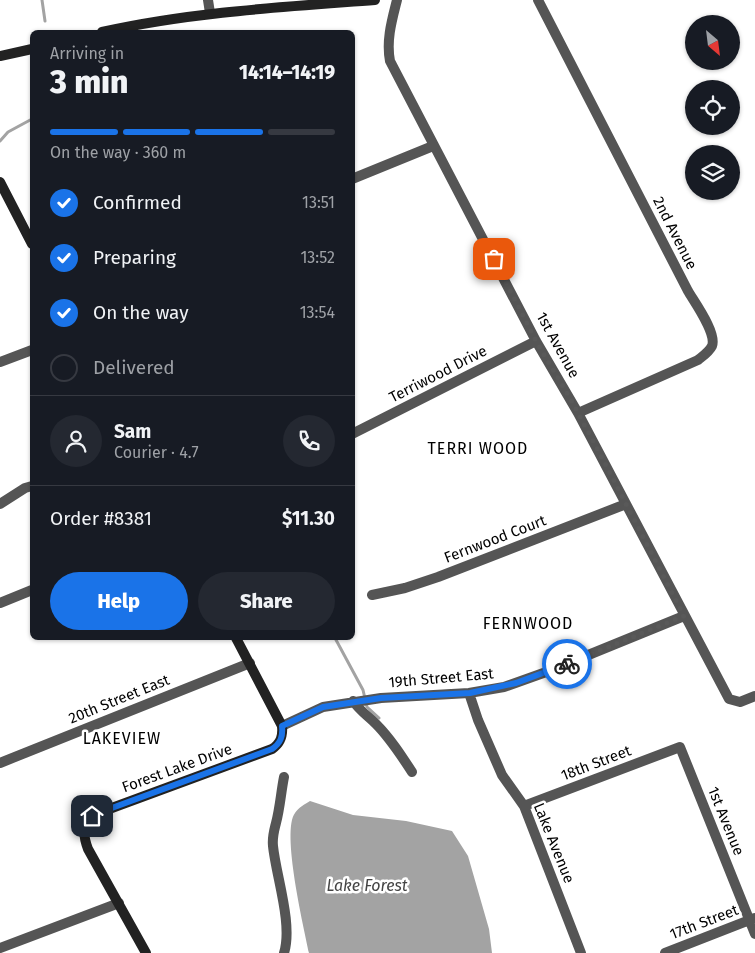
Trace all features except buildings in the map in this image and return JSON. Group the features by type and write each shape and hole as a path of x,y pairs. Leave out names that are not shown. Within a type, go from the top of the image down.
{"street":[{"path":"208,0 210,13"},
{"path":"135,29 210,13 375,0"},
{"name":"1st Avenue","path":"397,0 389,35 388,49 390,61 433,146 536,341 578,412 728,699 740,702 755,696"},
{"name":"2nd Avenue","path":"538,0 711,332 713,340 707,354 698,360 578,412"},
{"path":"0,56 30,48"},
{"path":"355,178 433,146"},
{"path":"0,182 30,240"},
{"name":"Terriwood Drive","path":"355,432 536,341"},
{"path":"0,362 30,351"},
{"path":"0,504 30,487"},
{"name":"Fernwood Court","path":"372,595 404,588 438,577 626,504"},
{"path":"0,603 30,591"},
{"name":"19th Street East","path":"282,726 323,707 353,701 470,693 516,683 684,616"},
{"path":"237,640 282,726"},
{"name":"20th Street East","path":"0,763 250,662"},
{"name":"Lake Avenue","path":"470,693 478,720 502,775 524,806 581,953"},
{"path":"353,701 359,710 376,723 412,772"},
{"name":"Forest Lake Drive","path":"146,953 88,849 83,836 85,824 92,816 101,812 272,749 281,740 282,726"},
{"name":"1st Avenue","path":"680,747 753,919 755,934"},
{"name":"18th Street","path":"524,806 680,747"},
{"path":"284,777 273,833 273,844 285,912 286,947 284,953"},
{"path":"0,948 119,903"},
{"name":"17th Street","path":"665,953 753,919"}],"water":[{"name":"Lake Forest","path":"310,801 353,815 406,821 452,831 468,856 489,929 492,953 309,953 292,859 291,823 295,813"}],"waterway":[{"path":"42,0 45,21"},
{"path":"0,141 8,132 30,120"},
{"path":"336,640 363,690 367,707 379,718"}],"way so far":[{"path":"494,259 536,341 599,452 684,616 567,664"}],"district":[{"name":"TERRI WOOD","path":"478,448"},
{"name":"FERNWOOD","path":"528,623"},
{"name":"LAKEVIEW","path":"122,738"}],"route":[{"path":"92,816 272,749 281,740 282,726 323,707 381,698 470,693 504,687 567,664"}]}
